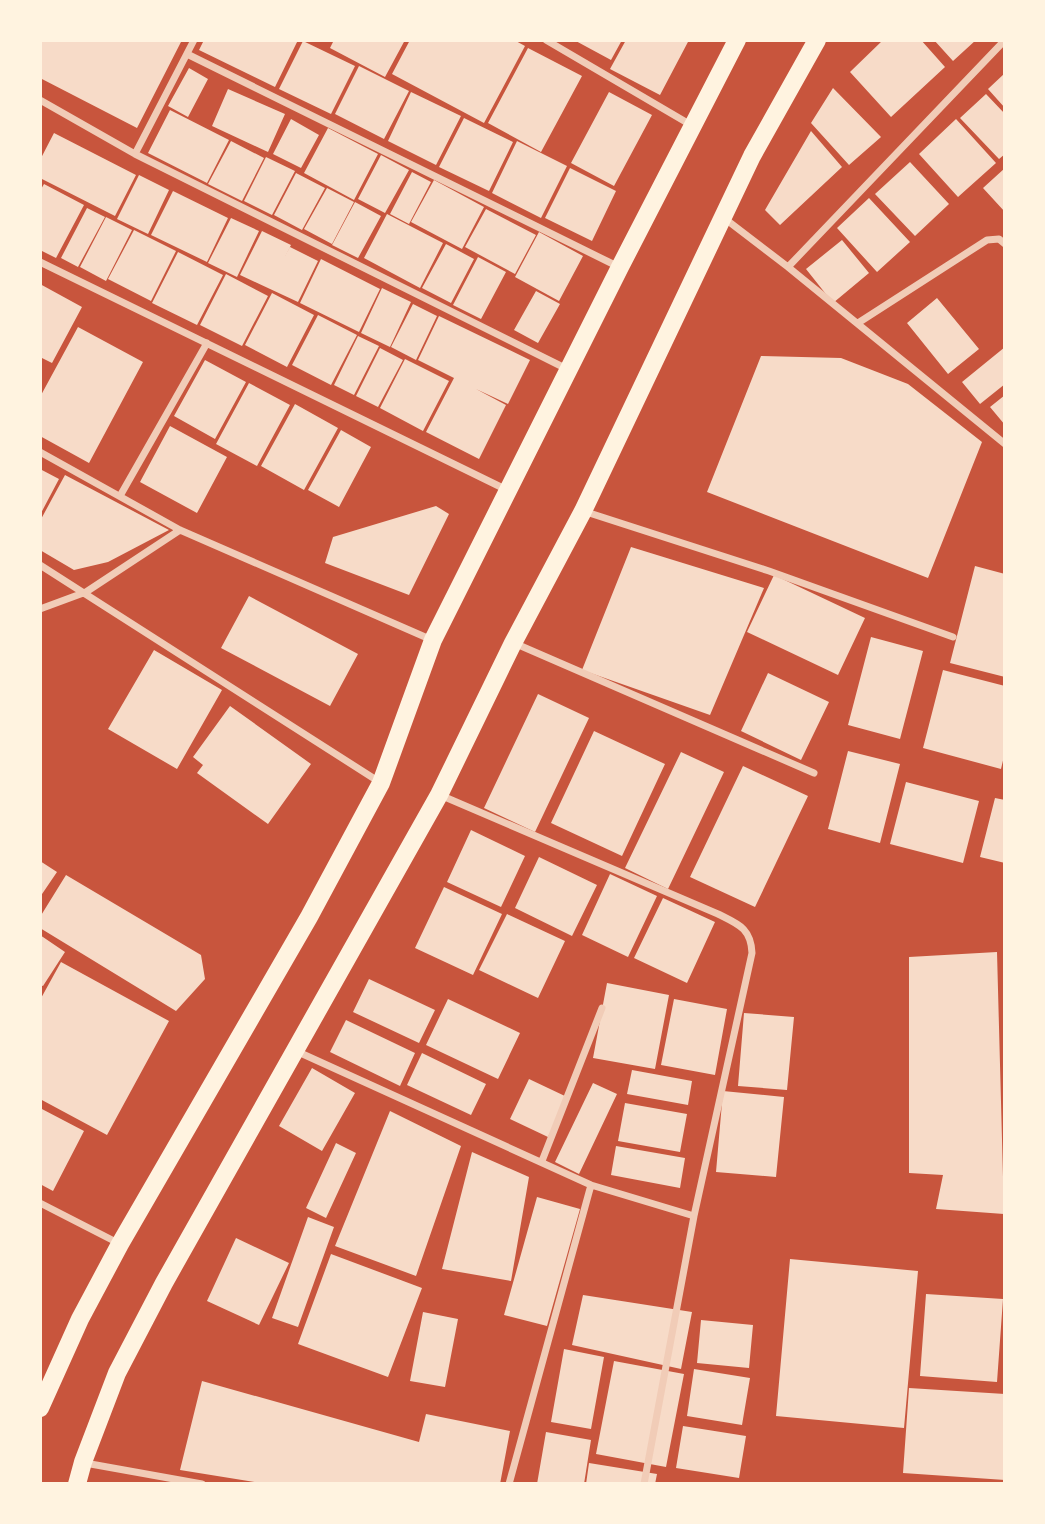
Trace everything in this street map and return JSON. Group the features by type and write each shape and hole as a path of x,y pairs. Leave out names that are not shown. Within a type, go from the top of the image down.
{"main road":[{"path":"40,1408 80,1319 120,1244 309,917 381,783 433,640 691,126 737,40"},
{"path":"77,1484 117,1373 163,1283 439,795 513,643 583,511 752,156 817,40"}],"street":[{"path":"135,155 194,40"},
{"path":"546,40 691,126"},
{"path":"788,267 1004,40"},
{"path":"187,54 620,267"},
{"path":"40,100 135,155 569,370"},
{"path":"723,218 858,323 1005,444"},
{"path":"858,323 987,240 999,239 1005,244"},
{"path":"40,262 507,490"},
{"path":"120,496 206,343"},
{"path":"40,452 180,530 433,640"},
{"path":"583,511 769,571 953,637"},
{"path":"40,609 86,592 180,530"},
{"path":"40,565 381,783"},
{"path":"513,643 814,773"},
{"path":"439,795 718,914 740,926 752,941 752,953 694,1216 644,1484"},
{"path":"542,1161 602,1008"},
{"path":"296,1051 592,1185 694,1216"},
{"path":"509,1484 592,1185"},
{"path":"40,1203 120,1244"},
{"path":"83,1462 202,1484"}],"building":[{"path":"40,40 182,40 137,128 40,78"},
{"path":"204,40 298,40 275,87 199,50"},
{"path":"334,40 405,40 385,77 330,48"},
{"path":"410,40 514,40 525,46 484,123 392,74"},
{"path":"574,40 622,40 611,60"},
{"path":"626,40 689,40 660,95 610,69"},
{"path":"883,40 921,40 945,67 891,117 850,72"},
{"path":"934,40 976,40 953,61"},
{"path":"303,41 355,66 331,114 279,89"},
{"path":"528,48 582,76 541,152 488,123"},
{"path":"359,66 409,91 384,139 335,114"},
{"path":"189,68 208,79 188,117 168,106"},
{"path":"1005,73 1005,108 988,89"},
{"path":"833,88 881,137 849,165 811,123"},
{"path":"228,89 285,114 268,152 212,126"},
{"path":"411,92 461,116 436,165 388,141"},
{"path":"609,92 652,115 614,186 571,163"},
{"path":"986,94 1005,114 1005,154 999,159 960,118"},
{"path":"170,110 229,140 207,183 148,153"},
{"path":"464,118 513,142 489,191 439,167"},
{"path":"291,119 319,135 301,168 273,154"},
{"path":"956,119 996,163 958,197 919,154"},
{"path":"328,128 378,154 354,200 304,173"},
{"path":"811,131 842,167 780,225 765,210"},
{"path":"54,133 136,175 115,216 40,178 40,160"},
{"path":"231,141 264,158 242,201 208,184"},
{"path":"517,141 567,166 541,218 492,193"},
{"path":"381,155 409,170 385,213 358,199"},
{"path":"266,157 295,171 272,215 244,201"},
{"path":"910,162 949,204 915,236 875,194"},
{"path":"570,168 616,191 592,241 545,218"},
{"path":"1005,168 1005,212 983,188"},
{"path":"412,172 431,182 409,224 390,214"},
{"path":"296,173 325,188 302,230 274,215"},
{"path":"139,175 169,190 148,234 117,219"},
{"path":"434,180 484,207 462,249 411,222"},
{"path":"44,184 84,205 56,258 40,250 40,191"},
{"path":"327,188 354,202 332,244 304,229"},
{"path":"173,191 228,218 207,262 151,235"},
{"path":"869,198 910,242 877,272 837,228"},
{"path":"355,202 381,216 358,258 332,245"},
{"path":"87,208 105,217 78,267 61,258"},
{"path":"486,209 536,235 515,274 465,247"},
{"path":"387,214 443,243 420,288 364,258"},
{"path":"106,217 132,230 106,281 80,267"},
{"path":"231,218 259,231 237,277 208,263"},
{"path":"134,230 176,251 151,301 108,279"},
{"path":"262,231 291,245 283,260 290,247 318,261 298,302 240,275"},
{"path":"539,232 583,256 559,301 515,277"},
{"path":"842,240 869,273 833,303 806,269"},
{"path":"446,244 474,259 451,303 422,288"},
{"path":"178,252 223,275 197,325 152,303"},
{"path":"478,257 506,272 481,319 453,305"},
{"path":"321,259 380,289 359,332 300,303"},
{"path":"226,274 268,296 242,346 200,325"},
{"path":"40,284 82,307 52,363 40,357"},
{"path":"382,288 411,302 390,347 361,333"},
{"path":"536,291 560,304 538,343 514,330"},
{"path":"272,293 314,315 287,367 245,345"},
{"path":"937,298 979,349 948,374 907,323"},
{"path":"413,304 437,316 416,360 391,347"},
{"path":"318,315 357,335 331,385 292,365"},
{"path":"439,316 530,360 508,404 476,389 506,405 479,459 426,432 454,378 418,360"},
{"path":"78,327 143,362 89,463 40,436 40,397"},
{"path":"358,336 379,346 354,395 334,385"},
{"path":"1005,347 1005,384 980,404 962,382"},
{"path":"380,348 403,360 378,407 356,396"},
{"path":"761,356 841,358 908,384 982,442 928,578 707,492"},
{"path":"405,359 449,381 423,431 380,408"},
{"path":"205,360 246,382 215,439 174,416"},
{"path":"249,383 290,405 257,466 216,444"},
{"path":"1005,395 1005,425 990,407"},
{"path":"295,404 338,428 304,490 261,466"},
{"path":"170,426 227,457 197,513 140,482"},
{"path":"341,430 371,447 339,507 308,490"},
{"path":"40,469 59,479 40,515"},
{"path":"65,475 169,530 108,562 74,570 40,550 40,521"},
{"path":"436,506 449,514 409,595 325,563 333,537"},
{"path":"631,547 764,588 710,715 582,670"},
{"path":"975,566 1005,574 1005,677 950,663"},
{"path":"774,575 865,618 838,675 747,632"},
{"path":"249,596 358,654 330,706 221,648"},
{"path":"871,637 923,651 900,739 848,725"},
{"path":"154,650 222,690 177,769 108,729"},
{"path":"943,670 1005,686 1005,752 1001,769 923,748"},
{"path":"768,673 829,702 801,760 741,731"},
{"path":"538,694 589,718 535,832 484,808"},
{"path":"230,706 311,764 268,824 197,773 203,765 193,757"},
{"path":"594,731 665,764 622,856 551,823"},
{"path":"848,751 900,764 880,843 828,829"},
{"path":"681,752 724,772 668,889 625,868"},
{"path":"743,766 808,796 755,907 690,877"},
{"path":"906,782 979,801 963,863 890,844"},
{"path":"995,798 1005,800 1005,863 980,857"},
{"path":"471,830 525,856 501,907 447,882"},
{"path":"539,857 597,885 572,936 515,908"},
{"path":"40,861 57,872 40,897"},
{"path":"610,874 657,896 628,957 582,935"},
{"path":"66,875 201,955 205,979 176,1011 40,928 40,917"},
{"path":"444,887 502,914 473,975 415,948"},
{"path":"663,898 715,922 687,983 634,958"},
{"path":"507,914 565,941 538,998 479,970"},
{"path":"40,935 65,952 43,986 40,985"},
{"path":"997,952 1004,1214 936,1209 943,1175 909,1173 909,957"},
{"path":"61,962 169,1021 107,1135 40,1099 40,1000"},
{"path":"369,979 435,1010 419,1043 353,1012"},
{"path":"607,983 669,995 655,1069 593,1058"},
{"path":"448,999 520,1033 498,1079 426,1045"},
{"path":"674,999 727,1009 715,1075 661,1065"},
{"path":"744,1013 794,1017 787,1090 738,1086"},
{"path":"346,1020 415,1053 400,1086 330,1052"},
{"path":"422,1053 486,1084 471,1115 407,1085"},
{"path":"312,1068 355,1093 322,1151 279,1126"},
{"path":"632,1070 692,1081 688,1105 627,1094"},
{"path":"529,1079 567,1097 548,1137 510,1119"},
{"path":"593,1083 617,1094 579,1174 555,1162"},
{"path":"723,1091 784,1097 776,1177 716,1172"},
{"path":"625,1103 687,1114 680,1152 618,1141"},
{"path":"40,1108 84,1131 53,1191 40,1184"},
{"path":"390,1111 461,1146 416,1276 335,1246"},
{"path":"336,1143 356,1153 326,1218 306,1208"},
{"path":"616,1146 685,1158 680,1188 611,1175"},
{"path":"472,1152 529,1177 511,1281 442,1269"},
{"path":"537,1197 580,1209 547,1326 504,1315"},
{"path":"308,1217 334,1227 298,1327 272,1318"},
{"path":"236,1238 289,1263 259,1325 207,1301"},
{"path":"331,1254 422,1288 388,1377 298,1344"},
{"path":"790,1259 918,1271 904,1428 776,1416"},
{"path":"926,1294 1003,1299 997,1382 920,1376"},
{"path":"583,1295 692,1312 681,1369 572,1345"},
{"path":"423,1312 458,1319 445,1387 410,1381"},
{"path":"701,1320 753,1325 749,1368 697,1363"},
{"path":"564,1349 604,1357 591,1429 551,1422"},
{"path":"614,1361 684,1374 666,1467 596,1454"},
{"path":"694,1369 750,1378 742,1425 687,1416"},
{"path":"202,1381 419,1442 426,1414 510,1431 500,1484 266,1484 180,1470"},
{"path":"909,1388 1005,1394 1005,1480 903,1473"},
{"path":"683,1426 746,1436 739,1478 676,1468"},
{"path":"546,1432 591,1440 584,1484 537,1484"},
{"path":"589,1463 657,1474 655,1484 586,1484"}]}
